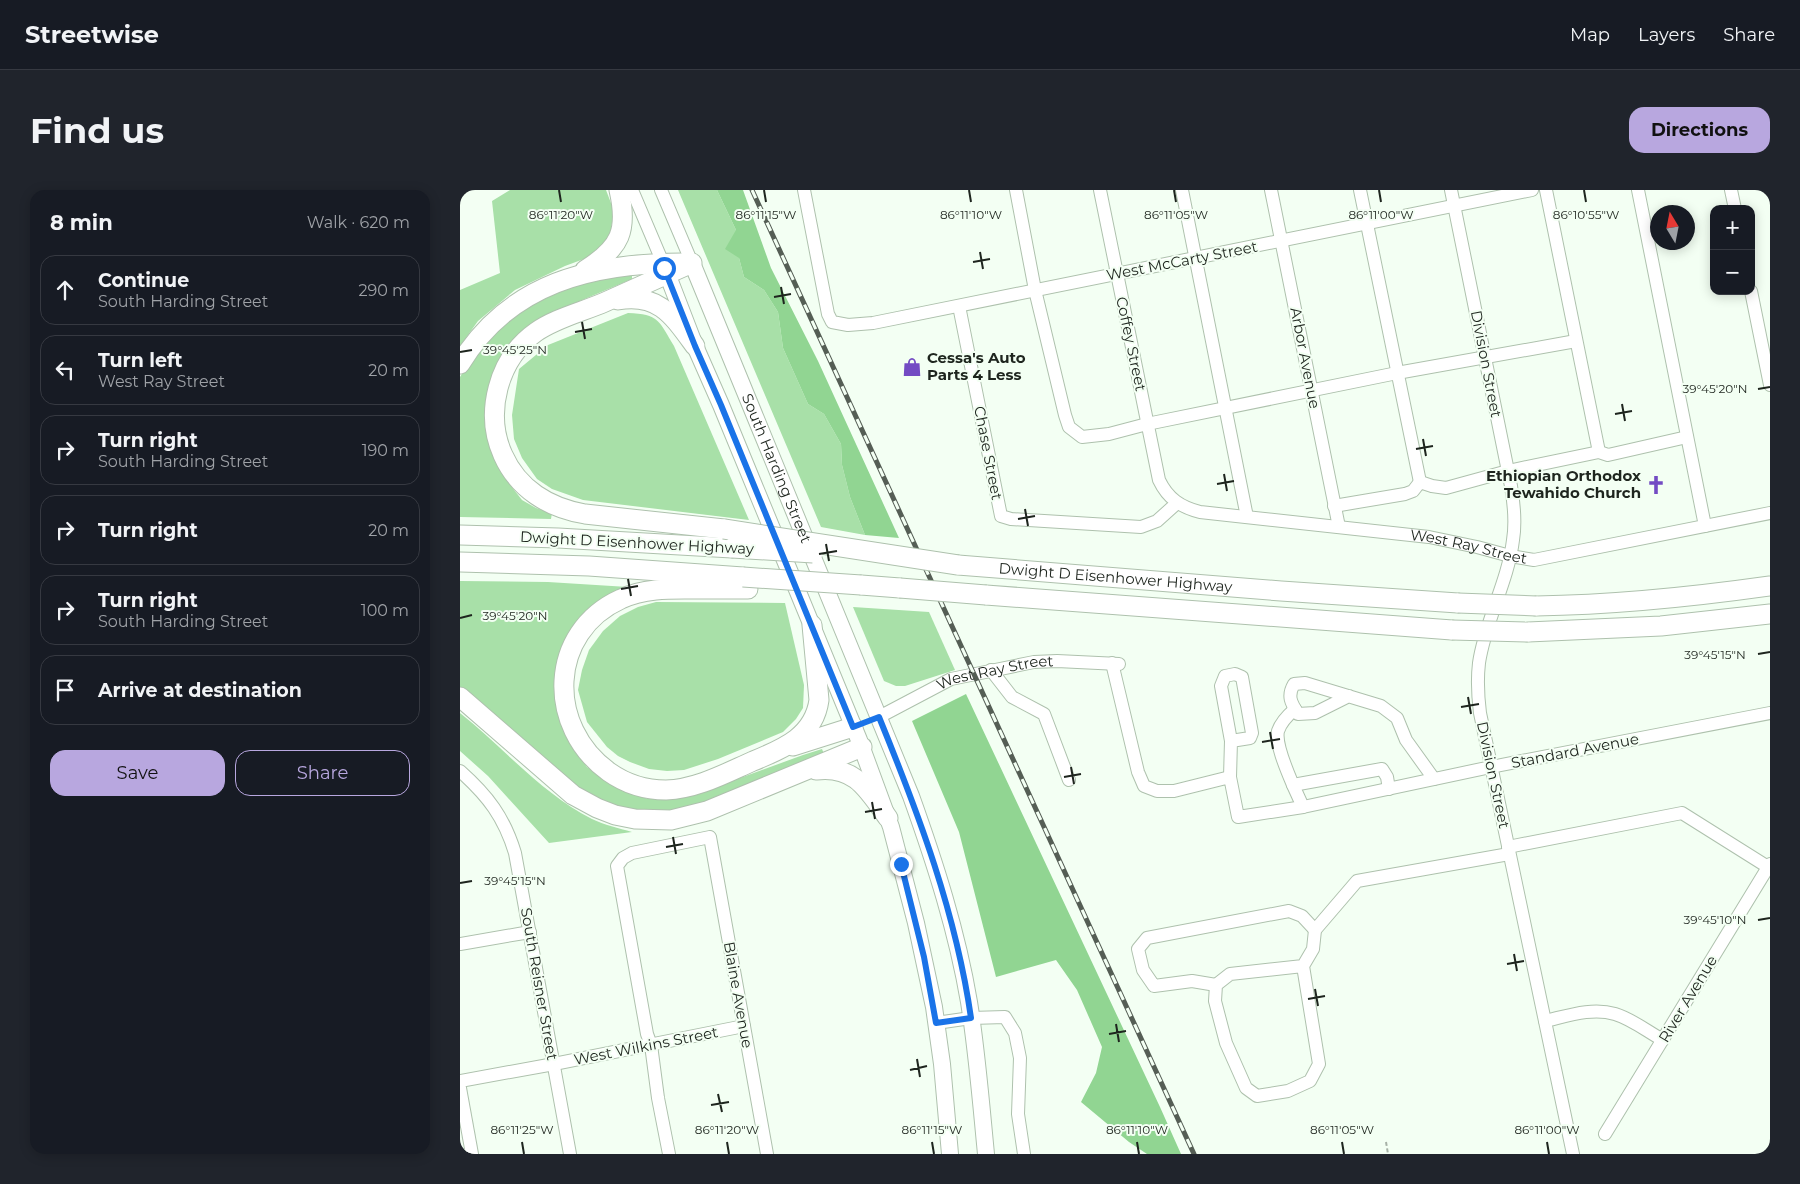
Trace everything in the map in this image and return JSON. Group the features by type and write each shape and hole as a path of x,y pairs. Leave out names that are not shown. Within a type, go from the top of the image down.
{"highway":[{"path":"460,364 480,334 505,311 533,294 576,276 600,261 617,242 620,235 623,218 619,190"},
{"path":"576,276 610,268 665,269 692,264"},
{"path":"665,269 605,302 545,326 531,336 512,356 501,378 495,406 496,431 504,458 519,481 543,501 563,509 585,514 724,529 967,566"},
{"path":"605,302 632,298 655,303 672,316 695,346"},
{"name":"Dwight D Eisenhower Highway","path":"460,535 558,538 732,548 1458,603 1536,606 1588,605 1663,600 1770,586"},
{"name":"Dwight D Eisenhower Highway","path":"460,562 589,566 745,583 861,585 1452,630 1528,632 1661,626 1770,614"},
{"path":"745,583 654,590 632,594 615,602 587,624 572,650 565,674 565,708 576,737 593,759 620,779 645,788 666,790 692,786 781,750 853,727"},
{"path":"781,750 808,729 817,710 820,694 812,625"},
{"path":"460,697 573,795 597,808 628,818 660,820 692,816 719,807 862,747"},
{"path":"804,772 825,769 849,774 866,787 888,818"}],"main road":[{"name":"South Harding Street","path":"692,264 911,796 938,874 956,942 971,1018 986,1154"},
{"name":"South Harding Street","path":"665,269 695,346 862,747 888,818 916,923 936,1023 942,1064 950,1154"},
{"name":"West Ray Street","path":"853,727 879,717"},
{"path":"862,747 879,717"}],"street":[{"name":"South Harding Street","path":"632,190 665,269"},
{"name":"South Harding Street","path":"661,190 692,264"},
{"name":"West McCarty Street","path":"804,190 825,303 832,322 848,325 874,323 1532,190"},
{"path":"1016,190 1035,290 1065,415 1069,426 1082,437 1109,434 1147,424 1397,373 1576,341"},
{"name":"Coffey Street","path":"1100,190 1159,480 1173,499"},
{"path":"1182,190 1247,517"},
{"name":"Arbor Avenue","path":"1271,190 1339,527"},
{"path":"1334,506 1405,494 1413,491 1420,482 1360,190"},
{"name":"Division Street","path":"1451,190 1508,471 1514,512 1514,534 1510,556 1483,644 1479,670 1479,706 1573,1154"},
{"path":"1546,190 1598,452"},
{"path":"1638,190 1705,526"},
{"path":"1731,190 1734,205"},
{"path":"1752,295 1770,385"},
{"name":"Chase Street","path":"959,306 1000,513 1004,518 1141,526 1157,521 1173,499"},
{"path":"1420,482 1446,488 1508,471 1598,452 1608,455 1687,437"},
{"name":"West Ray Street","path":"1173,499 1200,512 1440,538 1510,556 1539,559 1770,513"},
{"name":"West Ray Street","path":"879,717 947,680 991,670 1046,661 1117,664 1138,772 1144,786 1157,792 1174,791 1230,777"},
{"path":"991,670 1012,697 1044,714 1069,780"},
{"path":"1230,777 1231,741 1221,686 1225,676 1235,674 1242,677 1245,687 1252,733 1250,738 1231,741"},
{"path":"1349,696 1315,713 1298,714 1290,702 1290,691 1294,684 1305,683 1349,696 1381,706 1397,718 1406,740 1434,779"},
{"path":"1295,709 1284,719 1277,732 1282,757 1292,785 1303,807"},
{"name":"Standard Avenue","path":"1230,777 1238,817 1303,807 1491,767 1770,713"},
{"path":"1292,785 1382,769 1387,776 1389,789"},
{"name":"South Reisner Street","path":"460,771 487,797 499,814 515,853 570,1154"},
{"path":"1216,984 1215,1001 1226,1043 1246,1088 1258,1096 1288,1091 1310,1081 1318,1064 1303,966 1313,950 1315,930 1357,881 1509,851 1653,817 1682,813 1769,866"},
{"name":"Blaine Avenue","path":"651,1044 617,866 623,858 632,853 710,837 767,1154"},
{"name":"River Avenue","path":"1605,1134 1769,866"},
{"path":"1303,966 1230,974 1216,984 1192,981 1154,986 1143,970 1138,949 1147,938 1289,911 1302,916 1315,930"},
{"path":"460,944 530,932"},
{"path":"1545,1021 1586,1012 1603,1012 1625,1018 1663,1040"},
{"path":"936,1023 971,1018 1005,1017 1015,1033 1020,1058 1018,1114 1024,1154"},
{"name":"West Wilkins Street","path":"460,1081 744,1026"},
{"path":"651,1044 658,1098 669,1154"},
{"path":"460,1088 472,1154"}],"path":[{"path":"1386,1142 1388,1154"}],"green space":[{"path":"510,190 606,190 614,211 609,241 592,256 565,266 515,290 478,321 460,346 460,290 500,273 492,201"},
{"path":"678,190 717,190 736,230 739,258 744,277 764,290 778,312 783,348 808,404 824,414 841,444 842,465 850,497 865,535 821,527"},
{"path":"717,190 743,190 771,268 818,361 899,538 865,535 850,497 842,465 841,444 824,414 808,404 783,348 778,312 764,290 744,277 739,258 725,249 736,230"},
{"path":"632,270 632,279 542,317 519,335 501,356 491,382 502,470 522,500 536,508 552,513 551,519 460,517 460,377 479,347 495,328 526,308 585,282"},
{"path":"628,313 652,317 665,330 674,346 749,520 583,500 552,489 537,479 522,458 514,439 512,415 519,369 548,345"},
{"path":"460,581 548,582 628,587 586,611 565,640 554,678 557,712 570,743 587,767 620,789 648,799 688,797 803,755 822,749 824,754 681,811 647,813 621,808 582,792 460,688"},
{"path":"656,602 785,603 804,685 803,708 796,719 783,732 718,759 684,770 649,769 618,756 607,747 587,722 578,690 582,670 589,650 603,631 620,616 638,607"},
{"path":"853,607 929,612 955,670 905,686 896,686 884,681"},
{"path":"966,694 1181,1154 1147,1154 1129,1142 1081,1102 1096,1073 1102,1047 1077,990 1056,960 996,977 959,832 912,721"},
{"path":"460,713 539,783 573,808 592,819 632,832 549,843 488,776 460,751"}],"railway":[{"path":"752,190 1194,1154"}],"place":[{"name":"Cessa's Auto Parts 4 Less","path":"912,367"},
{"name":"Ethiopian Orthodox Tewahido Church","path":"1656,485"}],"route":[{"path":"664,268 853,727 879,717 926,835 946,900 962,967 971,1018 936,1023 924,957 901,864"}]}
